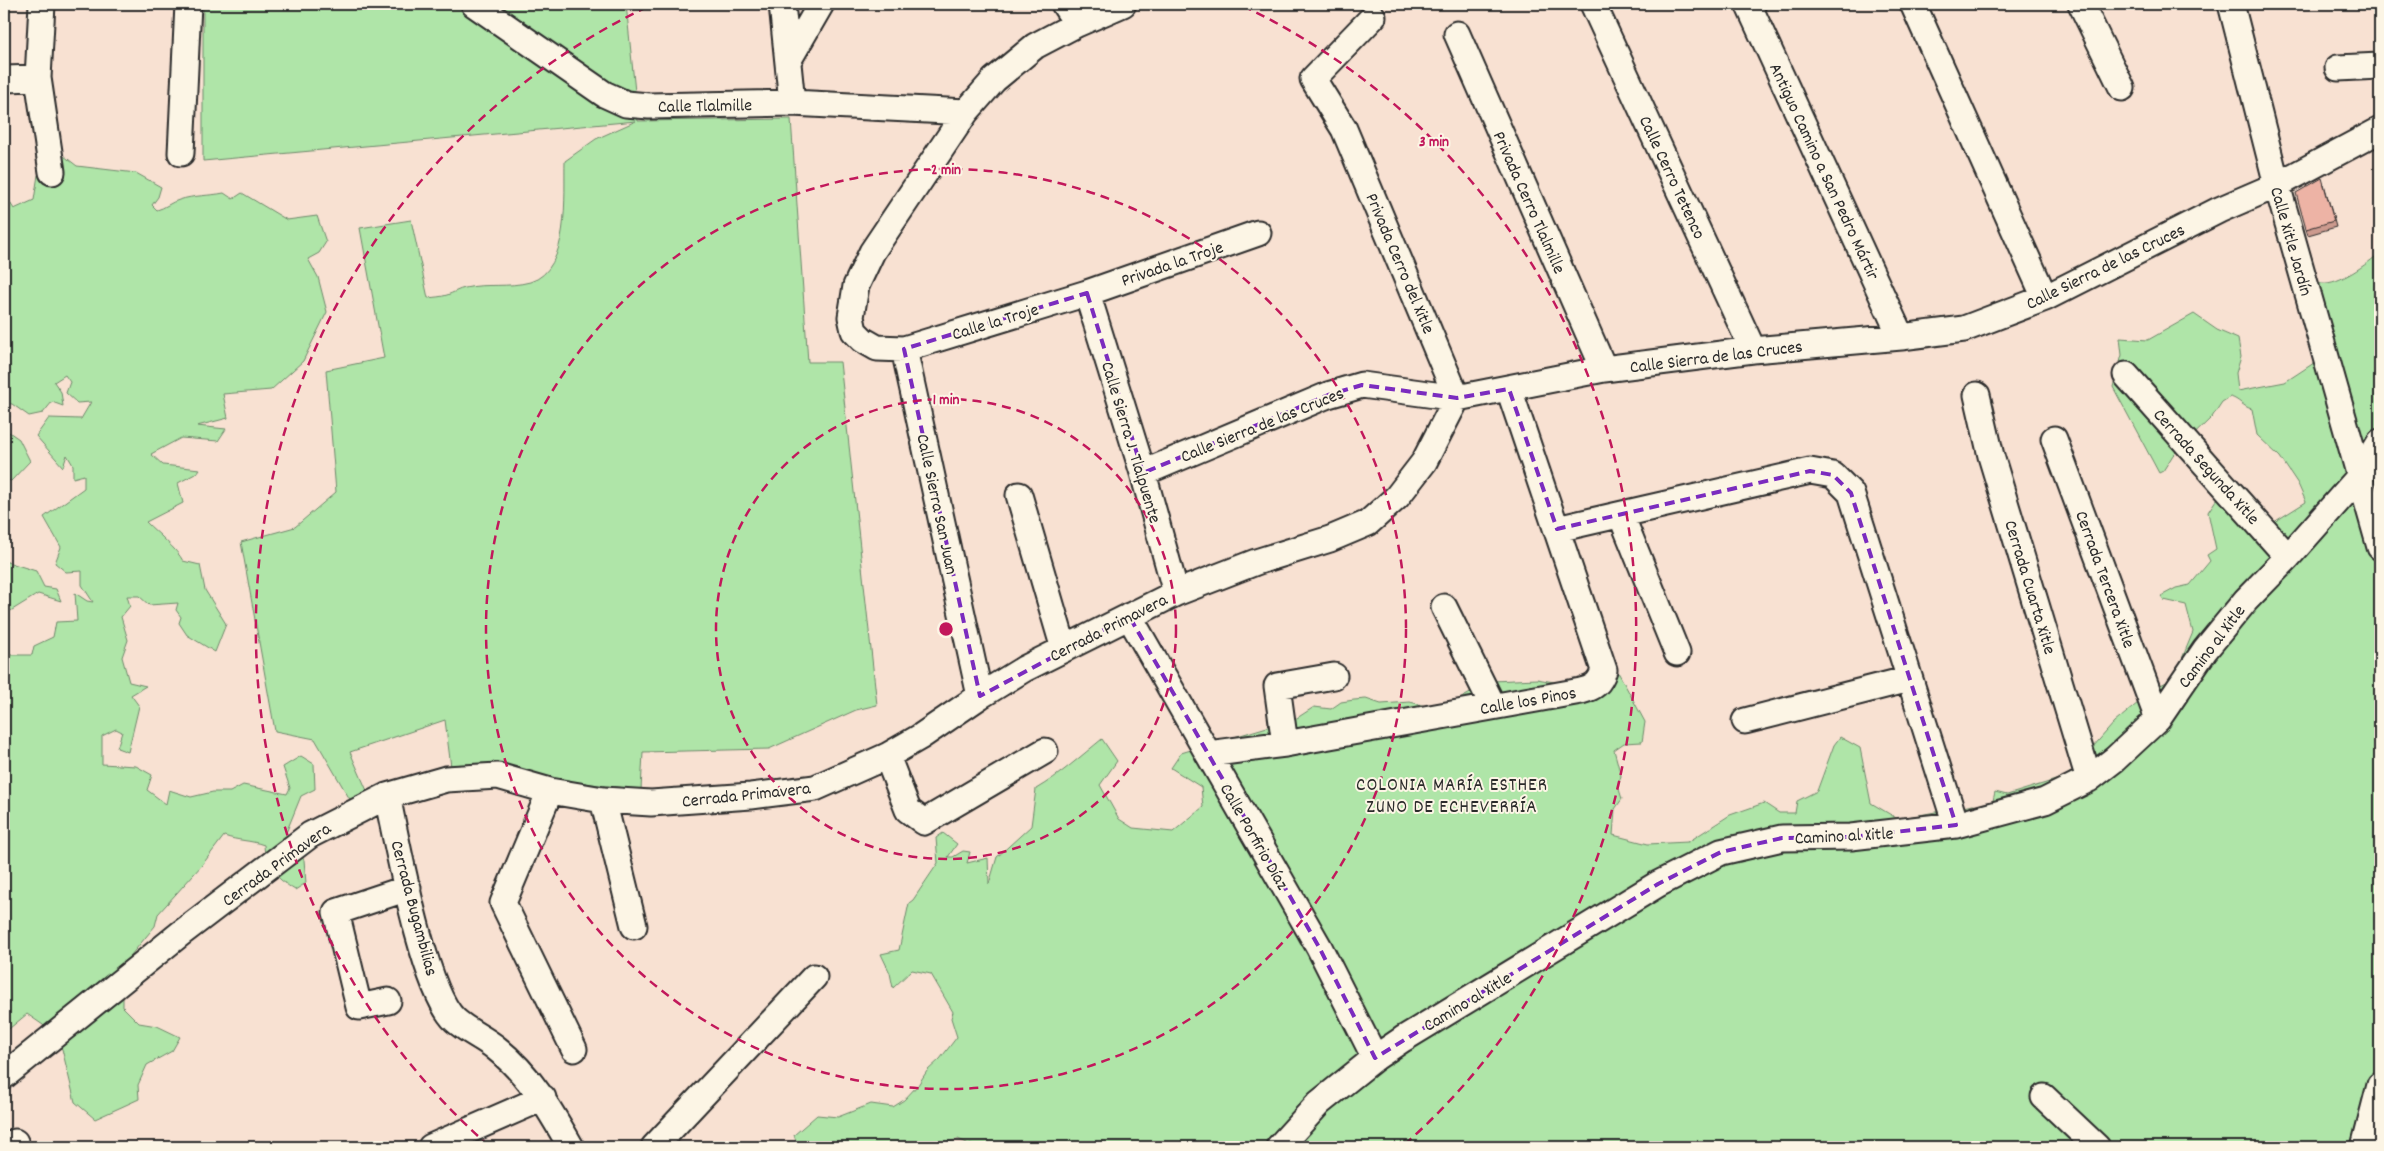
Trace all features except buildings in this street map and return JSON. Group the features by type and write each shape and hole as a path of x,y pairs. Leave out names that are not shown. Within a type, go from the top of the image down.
{"street":[{"path":"42,4 38,78 52,172"},
{"path":"181,153 188,4"},
{"name":"Calle Tlalmille","path":"474,4 604,94 626,104 649,106 792,103 966,112"},
{"path":"782,4 792,103"},
{"path":"788,61 821,4"},
{"path":"904,349 877,348 854,331 851,317 856,286 872,252 966,112 994,80 1070,14 1123,4"},
{"name":"Calle Cerro Tetenco","path":"1593,4 1753,350"},
{"name":"Antiguo Camino a San Pedro Mártir","path":"1748,4 1901,338"},
{"path":"1913,4 2045,298"},
{"path":"2080,4 2122,88"},
{"name":"Calle Xitle Jardín","path":"2231,4 2276,185 2380,547"},
{"name":"Privada Cerro del Xitle","path":"1374,17 1313,79 1344,129 1457,398"},
{"name":"Privada Cerro Tlalmille","path":"1457,34 1604,370"},
{"path":"2338,68 2380,66"},
{"path":"4,79 38,78"},
{"name":"Calle Sierra de las Cruces","path":"1143,473 1328,395 1362,385 1457,398 1604,370 1753,350 1901,338 1964,329 2045,298 2219,210 2276,185 2380,130"},
{"name":"Privada la Troje","path":"1087,292 1258,233"},
{"name":"Calle la Troje","path":"904,349 1087,292"},
{"name":"Calle Sierra J. Tlalpuente","path":"1087,292 1143,473 1176,593"},
{"name":"Calle Sierra San Juan","path":"904,349 980,696"},
{"name":"Cerrada Segunda Xitle","path":"2126,375 2288,557"},
{"name":"Calle los Pinos","path":"1208,754 1285,744 1591,688 1600,681 1604,670 1509,389"},
{"name":"Cerrada Cuarta Xitle","path":"1977,395 1991,456 2089,779"},
{"name":"Cerrada Primavera","path":"4,1076 180,934 310,835 387,796 446,779 498,776 550,790 603,800 660,802 751,796 816,788 887,756 920,738 980,696 1024,669 1176,593 1256,562 1330,539 1368,523 1397,496 1424,462 1457,398"},
{"name":"Cerrada Tercera Xitle","path":"2054,439 2158,719"},
{"name":"Camino al Xitle","path":"1279,1147 1319,1103 1375,1058 1658,884 1721,852 1782,838 1851,837 1956,825 2045,801 2089,779 2115,759 2158,719 2205,650 2246,600 2288,557 2359,478 2380,442"},
{"path":"1557,529 1810,471 1833,475 1851,493 1956,825"},
{"path":"1020,495 1064,649"},
{"path":"1621,515 1677,653"},
{"path":"1444,606 1493,706"},
{"name":"Calle Porfirio Díaz","path":"1130,616 1320,947 1375,1058"},
{"path":"1285,744 1277,686 1334,676"},
{"path":"1745,721 1909,679"},
{"path":"887,756 908,810 924,822 1045,751"},
{"path":"550,790 503,903 574,1049"},
{"name":"Cerrada Bugambilias","path":"387,796 427,962 447,1009 455,1020 495,1047 519,1067 544,1098 572,1147"},
{"path":"603,800 634,926"},
{"path":"388,1001 359,1007 336,912 408,888"},
{"path":"654,1147 715,1085 814,977"},
{"path":"2364,1147 2380,1085"},
{"path":"2044,1097 2096,1147"},
{"path":"431,1147 544,1098"},
{"path":"4,1146 15,1142 17,1147"}],"highlighted area":[{"path":"1087,293 1143,473 1328,395 1362,385 1457,398 1509,389 1557,529 1810,471 1833,475 1851,493 1956,825 1851,837 1782,838 1721,852 1658,884 1375,1058 1319,947 1129,616 980,696 904,349"}],"green space":[{"path":"203,4 626,4 638,121 791,119 808,362 840,362 877,705 856,710 769,749 643,752 641,790 451,767 445,720 350,752 368,793 352,803 315,739 275,731 241,542 295,527 336,492 326,370 384,358 360,228 411,220 428,298 445,296 473,287 514,285 530,282 543,275 553,263 559,247 564,210 565,161 596,139 636,121 203,161"},
{"path":"64,156 77,166 136,173 161,187 158,197 152,205 157,210 190,197 224,193 233,199 242,193 287,220 317,216 326,242 319,253 308,259 318,277 327,312 303,361 271,390 223,394 228,418 197,426 226,429 218,441 181,438 151,454 163,465 200,469 197,473 178,483 183,503 146,522 172,546 183,561 200,565 205,590 226,624 215,652 187,635 179,623 181,617 176,610 178,603 149,605 139,596 127,596 130,606 121,617 128,640 122,657 129,682 146,686 131,695 139,706 128,752 117,748 122,732 116,729 102,736 102,764 136,766 152,775 147,790 166,804 169,790 191,797 213,792 230,792 243,785 287,794 290,788 283,767 301,756 314,764 315,789 301,796 286,833 304,860 306,883 295,890 278,877 267,860 264,845 224,836 202,865 158,914 155,926 131,955 123,986 123,1007 139,1023 157,1026 180,1037 172,1051 147,1065 138,1085 139,1099 95,1119 75,1102 62,1049 43,1025 27,1014 4,1033 4,655 32,655 34,646 53,637 56,622 77,621 75,593 87,601 93,602 82,585 82,571 66,572 55,563 61,547 44,517 84,488 84,475 73,478 73,465 67,455 63,467 36,436 49,418 81,419 91,402 77,403 66,393 70,382 65,375 54,382 61,392 63,406 52,402 43,413 29,416 12,404 4,403 4,200 7,198 14,209 34,200 38,175"},
{"path":"2380,253 2380,1147 1765,1147 1757,1143 1715,1145 1714,1147 976,1147 958,1139 936,1147 798,1147 794,1135 817,1115 838,1117 871,1104 893,1107 904,1100 957,1037 951,1018 953,1012 931,974 912,970 893,988 890,973 881,954 899,950 909,903 938,863 936,838 943,833 957,844 948,857 953,857 963,851 970,852 967,863 988,858 989,884 997,857 1031,826 1036,789 1062,772 1102,739 1117,761 1100,785 1119,819 1133,828 1173,832 1203,807 1201,787 1171,768 1181,753 1297,718 1314,707 1331,709 1341,702 1366,699 1381,704 1410,702 1430,707 1456,701 1492,681 1537,679 1582,687 1618,672 1645,722 1642,742 1624,743 1614,750 1621,776 1618,786 1622,799 1615,809 1613,835 1648,844 1688,842 1730,815 1764,803 1779,813 1795,813 1797,801 1817,791 1834,745 1840,737 1860,748 1871,803 1898,819 1973,805 1991,809 1995,792 2007,795 2062,778 2071,772 2114,723 2157,687 2174,678 2193,632 2186,605 2164,600 2161,596 2176,588 2190,585 2210,561 2207,555 2216,549 2208,512 2216,500 2231,492 2263,529 2306,502 2298,484 2280,457 2257,435 2252,409 2230,397 2222,402 2212,417 2173,455 2163,471 2159,473 2113,387 2122,355 2120,338 2148,340 2194,314 2217,330 2238,339 2241,357 2236,373 2238,391 2285,382 2320,359 2331,341 2329,318 2307,278 2322,283 2337,281"},
{"path":"4,406 10,416 6,430 19,439 30,461 11,481 4,479"},
{"path":"4,561 36,571 44,587 56,589 61,601 38,594 4,615"}],"district":[{"name":"COLONIA MARÍA ESTHER ZUNO DE ECHEVERRÍA","path":"1452,794"}]}
